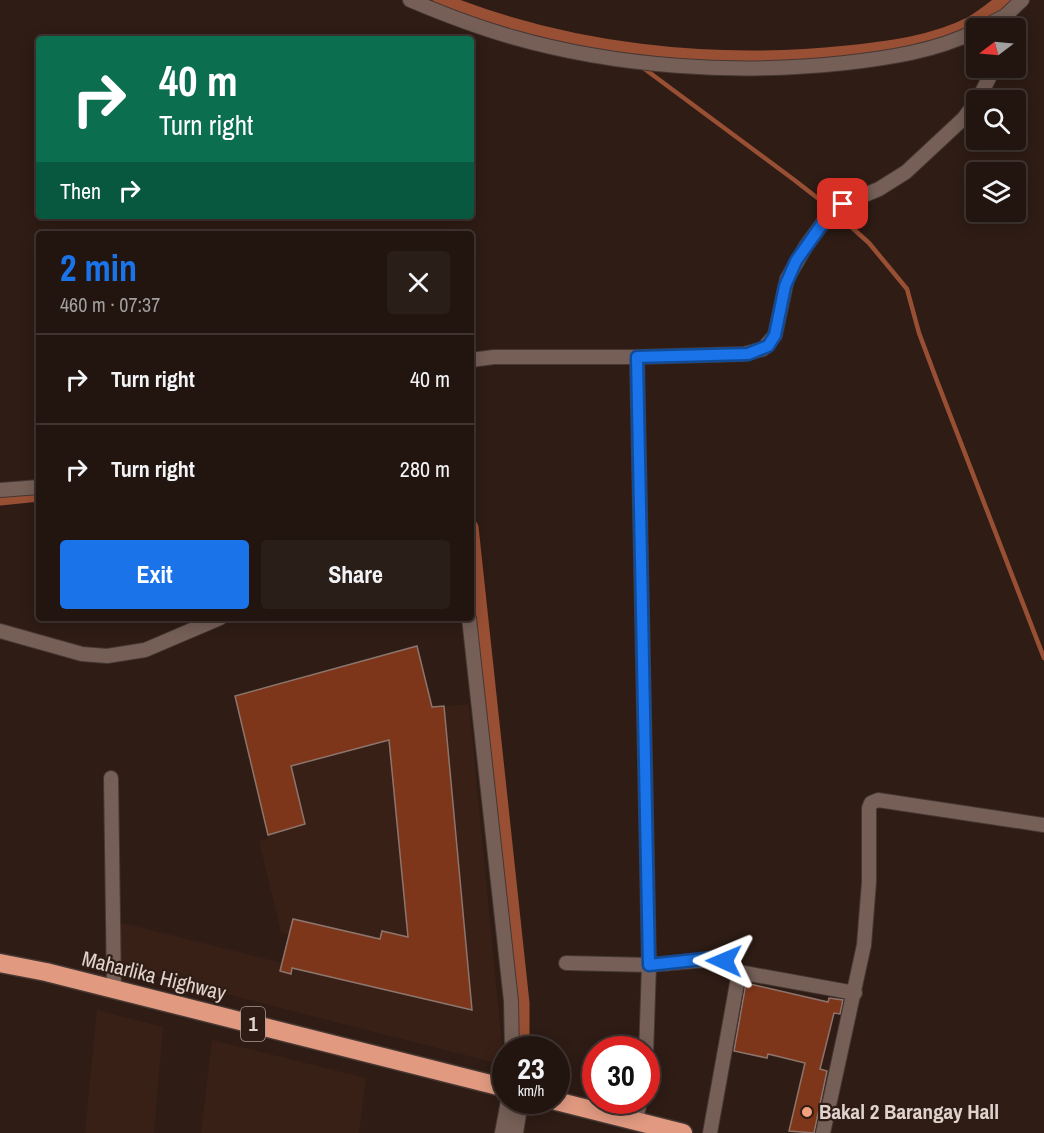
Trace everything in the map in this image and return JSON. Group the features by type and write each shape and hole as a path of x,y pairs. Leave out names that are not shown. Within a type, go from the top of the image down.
{"highway":[{"name":"Maharlika Highway","path":"0,963 114,989 492,1084"},
{"path":"570,1104 675,1132"}],"street":[{"path":"410,0 477,27 547,46 617,59 710,67 784,68 874,60 934,47 966,35"},
{"path":"1007,18 1022,0"},
{"path":"474,360 494,357 748,354 768,346 778,327 787,279 806,246 825,220 843,204 879,189 906,172 966,115"},
{"path":"637,357 649,965 647,1036"},
{"path":"0,490 36,487"},
{"path":"0,631 82,654 107,656 146,650 213,621"},
{"path":"469,621 511,1001 512,1036"},
{"path":"111,778 114,989"},
{"path":"823,1133 855,993 866,928 869,808 873,801 1044,825"},
{"path":"566,963 649,965 717,958 739,972 855,993"},
{"path":"710,1133 739,972"},
{"path":"502,1133 506,1114"},
{"path":"516,1133 519,1114"},
{"path":"636,1121 637,1114"}],"shaded area":[{"path":"417,646 432,707 469,704 501,1036 492,1036 492,1062 119,967 118,922 282,963 288,935 281,933 259,841 268,839 268,835 235,696"},
{"path":"97,1010 163,1027 154,1133 85,1133"},
{"path":"212,1040 366,1078 359,1133 201,1133"}],"building":[{"path":"417,646 432,707 444,706 472,1010 292,968 291,974 280,971 293,919 380,939 382,931 408,937 389,740 291,766 305,824 268,835 235,696"},
{"path":"746,983 828,1002 829,998 843,1000 840,1014 834,1013 820,1069 827,1071 814,1133 789,1131 805,1063 768,1054 767,1058 734,1051"}],"waterway":[{"path":"440,0 489,18 589,43 640,51 744,58 847,53 910,44 957,31 971,24 1004,0"},
{"path":"642,67 829,207"},
{"path":"839,216 869,243 907,289 919,333 1044,658"},
{"path":"0,498 36,494"},
{"path":"474,555 522,1003 522,1036"}],"place":[{"name":"Bakal 2 Barangay Hall","path":"807,1112"}],"route":[{"path":"724,961 713,958 649,965 637,357 748,354 768,346 778,327 785,286 796,261 825,220 843,204"}]}
